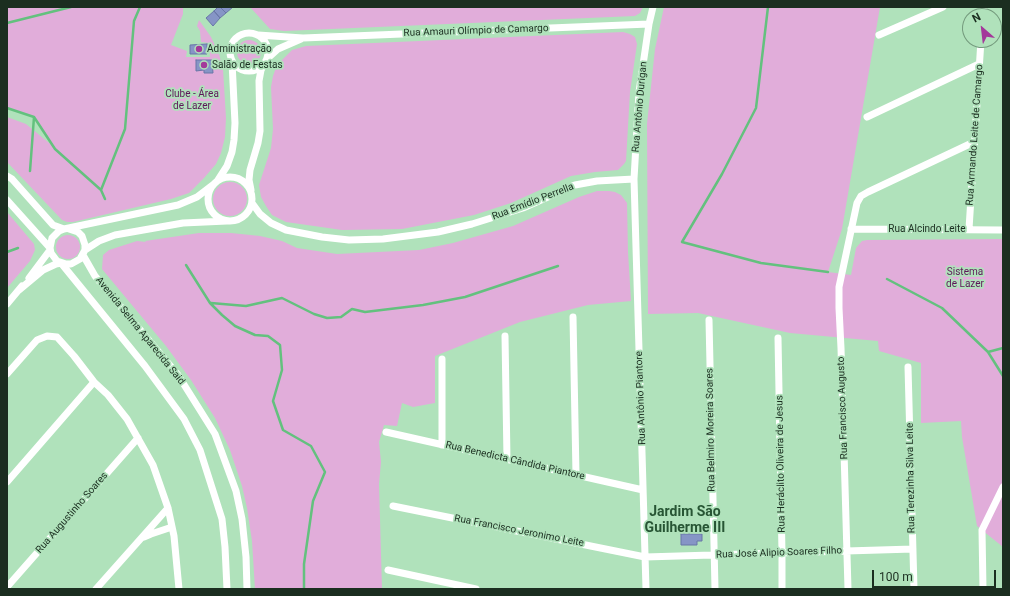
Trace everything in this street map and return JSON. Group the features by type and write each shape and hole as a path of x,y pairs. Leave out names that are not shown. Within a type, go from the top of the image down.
{"street":[{"name":"Rua Antônio Durigan","path":"635,207 634,179 639,92 653,7"},
{"path":"879,36 943,7"},
{"name":"Rua Amauri Olímpio de Camargo","path":"258,35 303,38 649,24"},
{"path":"74,280 72,270 76,262 84,253 99,241 114,235 183,223 227,221 235,220 243,217 249,211 252,204 249,180 250,170 260,131 259,81 261,70 266,61 268,47 264,40 258,35 247,33 235,38 229,49 232,62 235,123 234,140 232,152 226,166 209,192 208,197 209,207 215,215 227,221"},
{"name":"Rua Amauri Olímpio de Camargo","path":"266,61 278,49 303,38"},
{"name":"Rua Armando Leite de Camargo","path":"969,230 980,48"},
{"path":"232,62 238,69 247,72 257,70 266,61"},
{"path":"867,116 979,64"},
{"name":"Rua Francisco Augusto","path":"848,589 839,287 857,203 861,196 868,192 974,142"},
{"path":"7,176 12,179 54,225 78,232 82,236 85,246 84,253"},
{"path":"7,304 50,249 52,238 59,231 178,205 197,197 216,182 226,177 235,178 247,184 251,192"},
{"name":"Rua Emídio Perrella","path":"252,204 257,212 271,223 286,230 322,237 349,240 383,239 438,232 472,224 523,208 542,198 575,185 597,181 634,179"},
{"path":"7,200 50,249 53,257 61,263"},
{"name":"Rua Antônio Piantore","path":"635,207 646,589"},
{"name":"Rua Alcindo Leite","path":"851,229 1003,230"},
{"name":"Avenida Selma Aparecida Said","path":"84,253 94,276 178,375 215,434 238,498 242,519 247,589"},
{"path":"19,290 43,270 56,264 71,264 76,262"},
{"name":"Avenida Selma Aparecida Said","path":"61,263 164,391 184,419 200,450 213,486 222,519 226,547 227,589"},
{"path":"573,317 576,475"},
{"name":"Rua Belmiro Moreira Soares","path":"710,320 715,589"},
{"path":"7,374 37,340 47,336 57,337 127,419 156,471 168,508 177,558 179,589"},
{"path":"505,336 507,459"},
{"name":"Rua Heráclito Oliveira de Jesus","path":"778,338 782,589"},
{"path":"442,359 442,444"},
{"name":"Rua Terezinha Silva Leite","path":"908,367 914,589"},
{"path":"7,482 94,382"},
{"name":"Rua Benedicta Cândida Piantore","path":"386,432 644,490"},
{"name":"Rua Augustinho Soares","path":"7,588 138,438"},
{"path":"983,589 982,530 1003,487"},
{"name":"Rua Francisco Jeronimo Leite","path":"393,506 646,557"},
{"path":"96,589 168,508"},
{"path":"139,540 172,527"},
{"name":"Rua José Alipio Soares Filho","path":"646,557 913,549"},
{"path":"388,570 476,589"}],"green space":[{"name":"Clube - Área de Lazer","path":"7,7 183,7 183,14 171,45 187,51 186,57 210,57 209,43 201,42 200,31 197,26 199,20 211,37 219,54 223,69 226,118 225,137 221,153 216,164 189,193 171,199 73,222 62,220 7,162 7,117 26,124 54,147 35,118 7,108"},
{"path":"250,7 643,7 640,13 635,16 284,31 270,29"},
{"name":"Sistema de Lazer","path":"664,7 880,7 842,229 828,272 851,275 856,248 862,241 867,240 1003,239 1003,547 977,526 962,437 961,421 921,423 921,363 879,351 878,341 790,333 698,313 648,314 647,124 655,49"},
{"path":"623,32 635,37 637,44 630,92 626,161 618,170 571,176 511,203 474,215 402,229 342,230 286,222 272,215 261,197 259,185 271,148 273,129 271,87 273,76 277,65 292,50 306,46"},
{"path":"249,40 257,44 261,52 257,60 249,64 241,60 237,52 241,44"},
{"path":"230,182 236,183 242,187 246,193 246,205 242,211 236,215 230,216 224,215 218,211 214,205 213,199 214,193 218,187 224,183"},
{"path":"597,191 615,192 621,195 627,203 631,301 588,305 520,322 435,356 435,403 413,407 402,403 397,426 384,425 379,442 381,462 379,484 382,589 255,589 252,541 247,508 242,486 230,450 215,418 191,380 166,346 102,269 103,255 109,250 137,241 146,242 145,241 199,233 231,233 260,236 282,241 297,248 337,254 419,250 453,243 513,226 579,197"},
{"path":"7,212 34,244 35,250 30,261 7,288"},
{"path":"68,235 76,239 80,247 76,255 68,259 60,255 56,247 60,239"}],"building":[{"path":"218,7 226,13 220,18 214,11"},
{"path":"220,7 233,7 226,13"},
{"path":"214,11 220,18 213,26 206,18"},
{"name":"Administração","path":"207,44 207,54 190,54 190,45"},
{"name":"Salão de Festas","path":"196,60 212,60 213,73 204,73 204,70 196,71"},
{"path":"681,534 702,534 702,541 697,541 697,545 681,545"}],"waterway":[{"path":"7,23 71,7"},
{"path":"101,190 125,129 134,21 140,7"},
{"path":"768,7 756,108 722,174 682,242 761,263 828,272"},
{"path":"7,108 34,117 55,149 101,190 105,199"},
{"path":"30,171 34,117"},
{"path":"7,252 18,248"},
{"path":"186,265 210,303 222,315 235,326 255,335 268,336 280,345 282,370 273,401 283,430 311,446 325,472 313,501 304,564 304,589"},
{"path":"211,303 246,306 282,298 314,314 327,318 341,317 352,309 365,312 423,305 465,297 558,266"},
{"path":"887,279 942,308 988,352 1003,376"},
{"path":"988,352 1003,348"}],"place":[{"name":"Administração","path":"199,49"},
{"name":"Salão de Festas","path":"204,65"}],"district":[{"name":"Jardim São Guilherme III","path":"685,520"}]}
